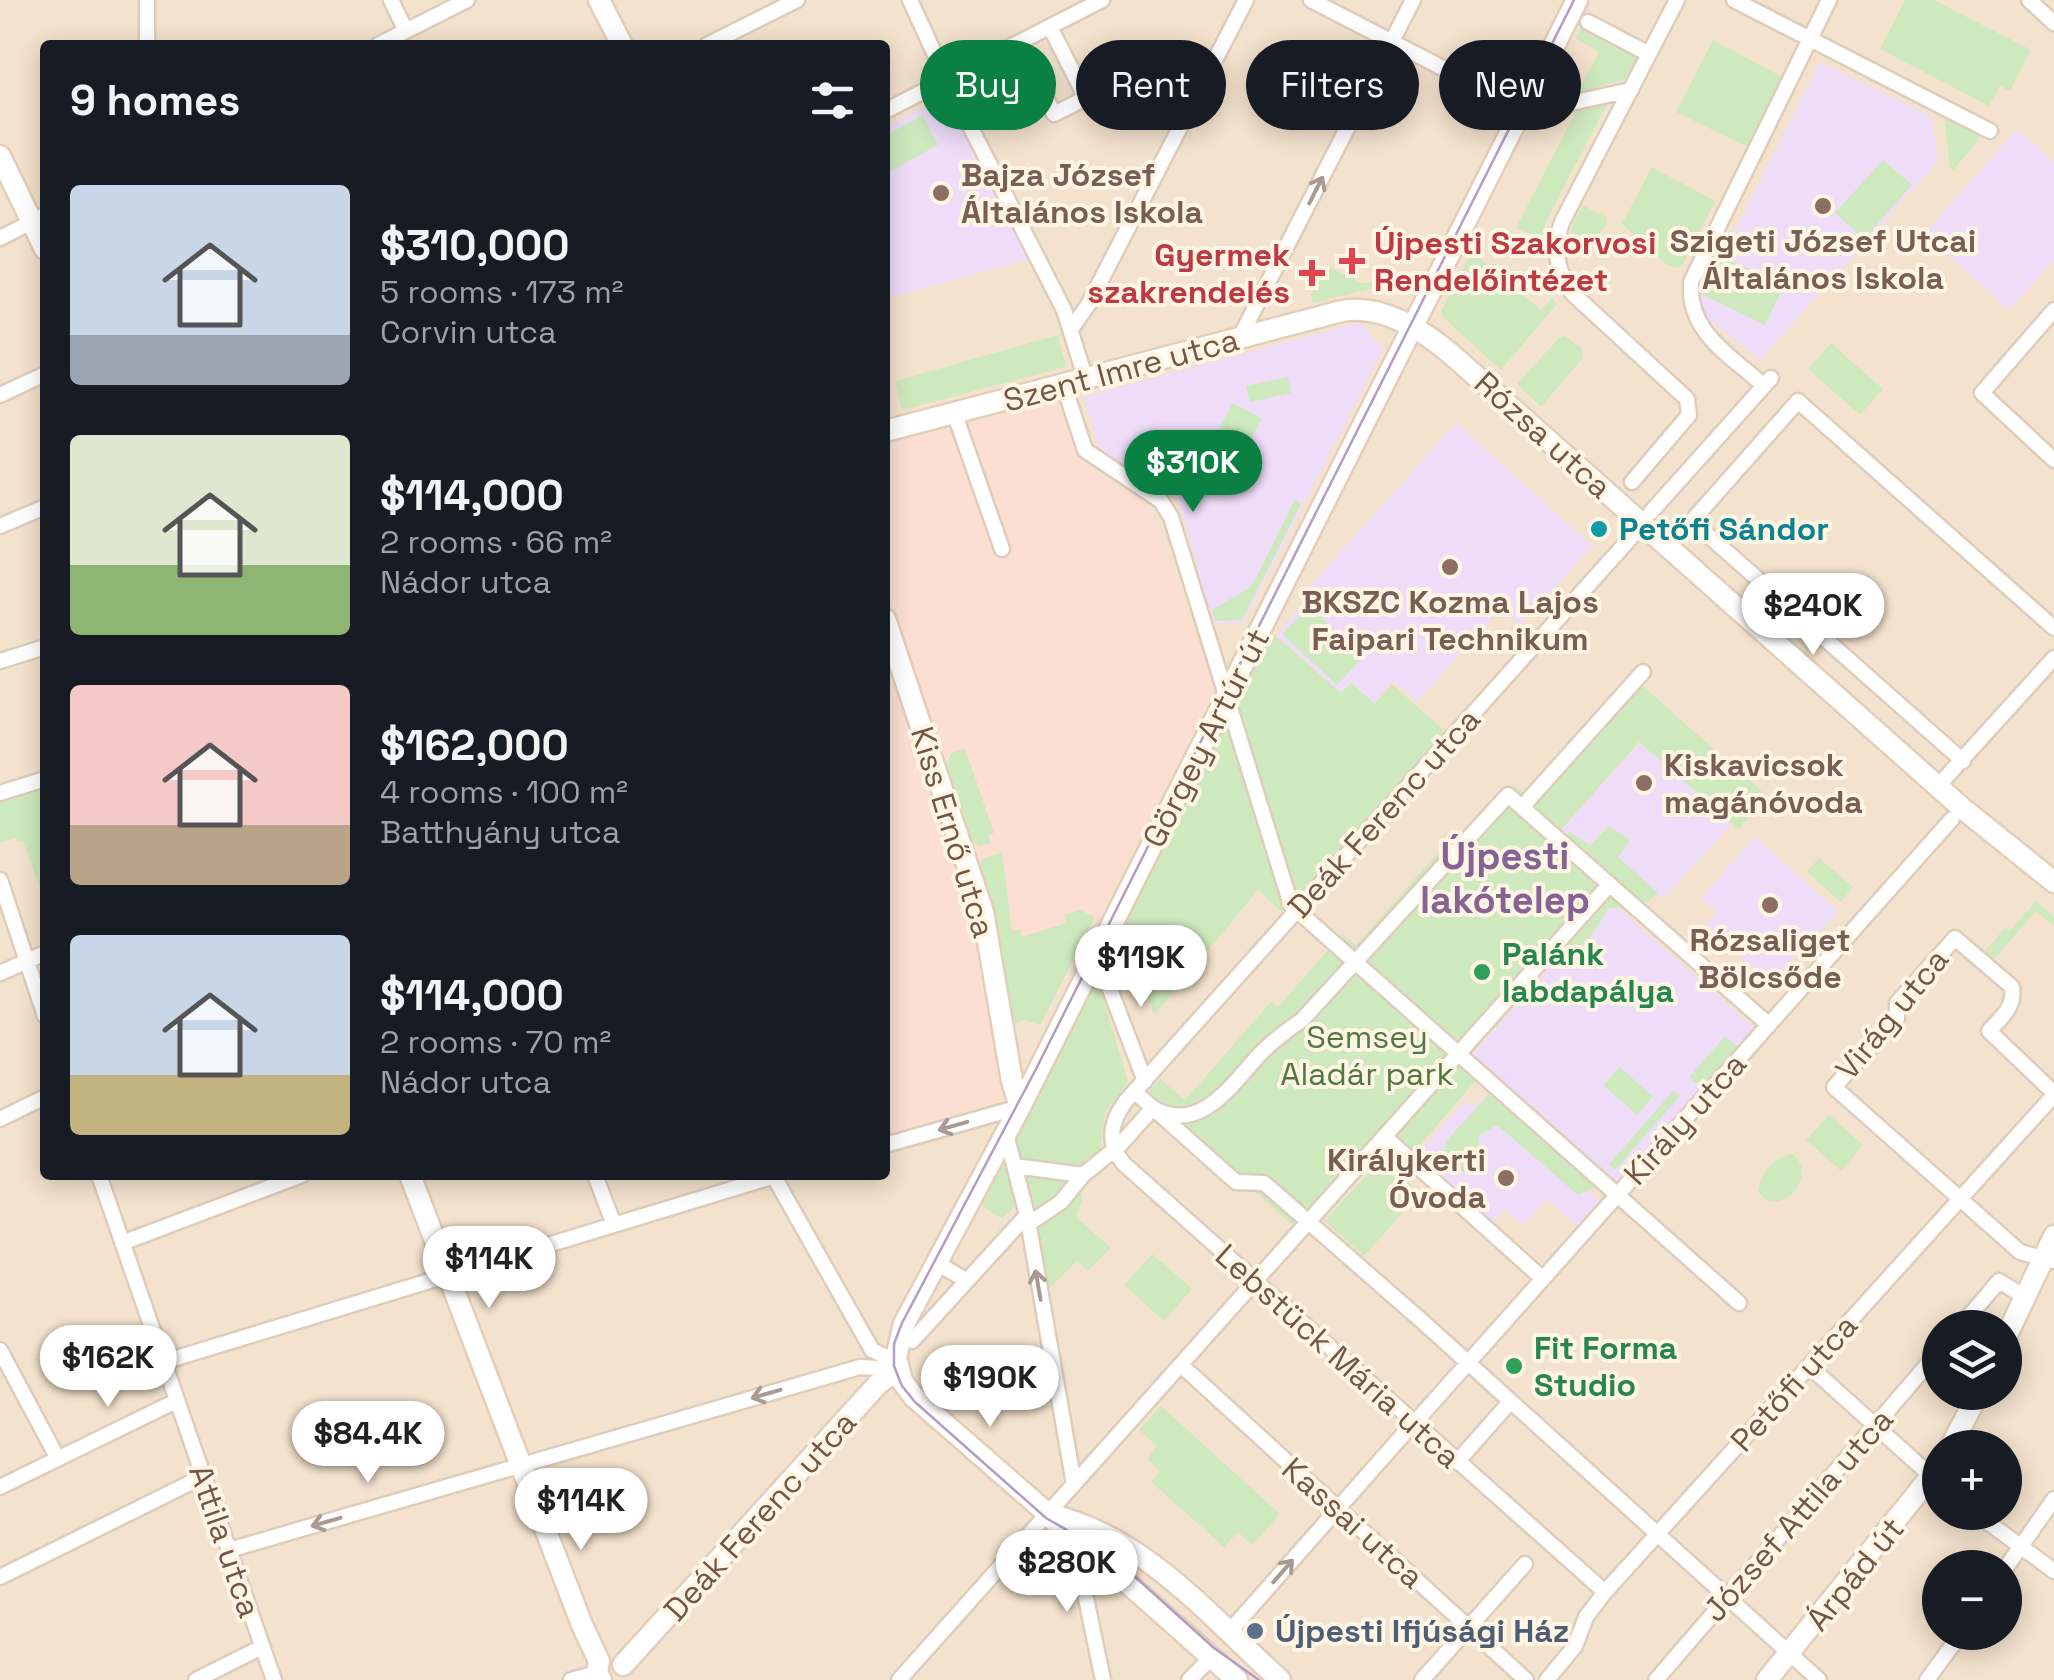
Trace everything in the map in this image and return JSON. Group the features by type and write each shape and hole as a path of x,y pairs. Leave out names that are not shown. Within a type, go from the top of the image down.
{"street":[{"path":"147,0 147,40"},
{"path":"390,0 406,31"},
{"path":"388,40 468,0"},
{"path":"599,0 619,40"},
{"path":"717,40 797,0"},
{"path":"910,0 928,40"},
{"path":"1026,40 1102,0"},
{"path":"1071,329 1088,305 1246,0"},
{"path":"1311,0 1388,40"},
{"path":"1393,40 1413,0"},
{"name":"Görgey Artúr út","path":"1557,40 1577,0"},
{"path":"1632,482 1690,415 1690,406 1687,398 1572,293 1559,274 1555,253 1562,222 1677,0"},
{"path":"1734,0 1990,131"},
{"path":"1809,38 1828,0"},
{"path":"2029,0 2054,24"},
{"path":"1588,22 1650,54"},
{"path":"1050,27 1086,98 1056,113"},
{"name":"Deák Ferenc utca","path":"1135,1092 1767,382 1695,320 1691,282 1809,38"},
{"path":"1581,101 1631,90"},
{"path":"890,110 920,94"},
{"path":"972,130 1059,298 1086,380"},
{"path":"1239,339 1347,130"},
{"name":"Görgey Artúr út","path":"897,1365 902,1330 1020,1107 1512,130"},
{"path":"0,156 39,218 0,238"},
{"name":"Szent Imre utca","path":"890,430 1356,308 1374,310 1414,328"},
{"path":"2054,310 1982,393 2054,460"},
{"name":"Rózsa utca","path":"1414,328 1451,354 1647,518 1669,547 1938,786 2054,882"},
{"path":"0,395 40,376"},
{"path":"1064,386 1086,450 1164,505 1291,905 1739,1303"},
{"path":"1669,547 1798,401 2054,628"},
{"path":"954,412 1002,549"},
{"path":"0,526 40,508"},
{"path":"1692,521 1963,762"},
{"name":"Kiss Ernő utca","path":"890,634 983,912 1012,1081 1020,1107"},
{"path":"0,661 40,649"},
{"path":"1938,786 2054,658"},
{"path":"1522,807 1644,672"},
{"path":"0,793 40,781"},
{"path":"1153,1108 1176,1116 1213,1103 1282,1034 1302,1020 1508,795 1769,1025"},
{"name":"Király utca","path":"1229,1632 1952,820"},
{"path":"0,880 40,1000"},
{"path":"899,1680 1609,885"},
{"name":"Virág utca","path":"2048,1260 2020,1252 1834,1087 1898,1018 1897,1003 1954,938 2012,987 2010,1008 1989,1031 2054,1094"},
{"path":"0,974 40,955"},
{"path":"1097,955 1135,1092 1236,1182 1264,1183 1819,1680"},
{"path":"1114,1150 1113,1122 1135,1092"},
{"name":"Petőfi utca","path":"1547,1680 1574,1646 1586,1617 1605,1592 2054,1094"},
{"path":"0,1119 40,1099"},
{"path":"890,1144 1020,1107"},
{"path":"912,1341 1027,1220 1061,1202 1083,1175 1114,1150 1153,1108"},
{"path":"1006,1134 1027,1220 1074,1484"},
{"path":"1385,1137 1543,1279"},
{"name":"Lebstück Mária utca","path":"1114,1150 1124,1164 1605,1592"},
{"path":"1015,1166 1083,1175"},
{"name":"Attila utca","path":"100,1180 274,1680"},
{"path":"122,1243 289,1180"},
{"path":"412,1180 599,1671"},
{"path":"597,1180 614,1224"},
{"path":"163,1362 758,1180"},
{"path":"777,1180 872,1350 897,1365 914,1397 1237,1680"},
{"path":"2019,1310 2048,1260 2054,1236"},
{"path":"938,1264 966,1280"},
{"path":"1974,1310 1999,1281 2025,1297"},
{"path":"0,1350 58,1459"},
{"path":"860,1368 872,1350"},
{"path":"228,1550 860,1368 897,1365"},
{"name":"Deák Ferenc utca","path":"621,1676 897,1365"},
{"name":"Kassai utca","path":"1180,1365 1526,1680"},
{"path":"1809,1366 1922,1463"},
{"name":"József Attila utca","path":"1656,1680 1922,1371"},
{"path":"0,1487 176,1402"},
{"path":"1457,1462 1510,1402"},
{"path":"0,1577 202,1477"},
{"name":"Árpád út","path":"1767,1680 1922,1493"},
{"path":"2019,1548 2054,1499"},
{"path":"1048,1514 1076,1520 1125,1543 1280,1680"},
{"path":"1996,1530 2054,1570"},
{"path":"1074,1540 1103,1680"},
{"path":"1422,1680 1525,1564"},
{"path":"196,1680 262,1647"},
{"path":"1927,1680 1949,1650"},
{"path":"571,1680 599,1671 609,1656 620,1660 621,1676"},
{"path":"1189,1680 1212,1657"}],"shaded area":[{"path":"0,0 2054,0 2054,1680 0,1680"},
{"name":"Szigeti József Utcai Általános Iskola","path":"1820,62 1932,117 1938,161 1760,360 1697,310 1699,293 1718,254 1725,251"},
{"name":"Bajza József Általános Iskola","path":"920,110 920,130 964,130 1030,259 890,297 890,125"},
{"path":"2017,129 2054,162 2054,260 2009,310 1924,234"},
{"path":"1360,322 1383,349 1243,623 1213,624 1179,500 1100,449 1084,397"},
{"path":"1056,401 1082,462 1149,506 1215,690 1063,983 1035,969 983,977 1004,1097 890,1133 890,445"},
{"name":"BKSZC Kozma Lajos Faipari Technikum","path":"1456,423 1592,546 1520,626 1501,609 1417,702 1393,681 1374,703 1351,682 1340,693 1276,635 1306,602 1301,596"},
{"name":"Kiskavicsok magánóvoda","path":"1641,742 1731,825 1664,898 1648,891 1624,891 1560,831"},
{"name":"Rózsaliget Bölcsőde","path":"1755,837 1839,912 1771,981 1704,929 1717,912 1701,898"},
{"path":"1609,900 1759,1032 1622,1186 1473,1054"},
{"name":"Királykerti Óvoda","path":"1483,1096 1600,1201 1577,1226 1547,1199 1523,1225 1504,1209 1489,1225 1414,1157 1465,1101 1473,1107"}],"green space":[{"path":"1905,0 1934,0 2031,50 2010,91 2000,86 1989,106 1880,49"},
{"path":"1583,24 1638,54 1625,79 1581,92 1599,52 1575,38"},
{"path":"1713,40 1784,78 1752,149 1676,112"},
{"path":"1608,103 1546,221 1541,239 1516,228 1566,130 1581,130 1581,110"},
{"path":"1946,113 1979,133 1978,141 1953,170 1950,168"},
{"path":"920,117 920,130 930,130 938,145 890,171 890,133"},
{"path":"1883,160 1912,185 1864,239 1835,213"},
{"path":"1652,167 1715,201 1678,268 1667,265 1622,224"},
{"path":"1583,205 1607,218 1606,226 1578,256 1570,237"},
{"path":"1472,252 1541,310 1552,298 1557,304 1501,370 1441,311"},
{"path":"1718,254 1784,286 1765,325 1699,293"},
{"path":"1326,265 1361,283 1380,283 1378,287 1313,303 1311,295"},
{"path":"1058,335 1066,367 902,410 895,381"},
{"path":"1565,336 1581,348 1583,358 1541,407 1517,384"},
{"path":"1831,343 1883,389 1860,415 1808,369"},
{"path":"1288,377 1291,393 1250,402 1246,386"},
{"path":"1232,403 1262,418 1231,480 1201,465"},
{"path":"1295,499 1301,504 1242,620 1215,621 1212,610 1249,588 1255,580"},
{"path":"1309,606 1363,657 1337,685 1282,634"},
{"path":"1272,633 1341,693 1351,683 1375,704 1392,684 1447,733 1283,913 1258,890 1154,1015 1129,938 1115,963 1123,993 1104,1001 1128,1082 1105,1113 1100,1154 1073,1187 1083,1196 1076,1217 1111,1248 1088,1271 1077,1261 1046,1292 1035,1231 1037,1212 1032,1198 1027,1197 1010,1137"},
{"name":"Semsey Aladár park","path":"1629,674 1767,796 1739,829 1639,742 1558,833 1566,839 1569,832 1590,845 1609,826 1630,840 1618,857 1658,893 1642,907 1609,908 1587,942 1557,957 1470,1054 1486,1069 1399,1169 1381,1154 1306,1238 1164,1108 1145,1097 1160,1079 1185,1100 1271,1002 1278,1007 1342,934 1356,945 1444,846 1452,853 1513,785 1524,793"},
{"path":"965,748 994,833 989,835 991,843 980,846 968,841 943,769 952,753"},
{"path":"40,790 40,888 23,841 16,838 0,843 0,802"},
{"path":"1002,852 1012,931 1020,929 1022,937 1066,923 1064,915 1080,910 1095,917 1040,1025 1025,1020 1008,1025 978,871 983,859"},
{"path":"1819,858 1853,887 1841,902 1807,872"},
{"path":"2036,901 2054,917 2054,926 2036,911 1994,959 1985,951 2005,928 2010,931"},
{"path":"1725,1036 1738,1047 1702,1088 1689,1077"},
{"path":"1620,1067 1653,1097 1637,1115 1603,1085"},
{"path":"1495,1087 1595,1175 1595,1187 1578,1195 1497,1125 1478,1136 1480,1161 1471,1175 1449,1166 1441,1155 1449,1138"},
{"path":"1673,1091 1680,1096 1615,1170 1609,1164"},
{"path":"1829,1115 1863,1145 1841,1171 1806,1140"},
{"path":"1792,1154 1800,1163 1800,1183 1786,1199 1767,1199 1758,1191 1762,1177 1774,1162"},
{"path":"1381,1159 1420,1193 1364,1256 1325,1221"},
{"path":"1009,1160 1019,1202 1002,1219 982,1206 1004,1161"},
{"path":"1152,1254 1192,1289 1164,1321 1124,1285"},
{"path":"1161,1406 1280,1514 1252,1545 1238,1532 1224,1547 1151,1482 1160,1471 1147,1459 1157,1446 1139,1430"}],"tram line":[{"path":"1259,1680 1214,1648 1112,1556 1046,1518 915,1402 902,1386 894,1366 894,1344 1574,0"}],"place":[{"name":"Bajza József Általános Iskola","path":"941,193"},
{"name":"Szigeti József Utcai Általános Iskola","path":"1823,206"},
{"name":"Újpesti Szakorvosi Rendelőintézet","path":"1352,261"},
{"name":"Gyermek szakrendelés","path":"1312,273"},
{"name":"Petőfi Sándor","path":"1599,529"},
{"name":"BKSZC Kozma Lajos Faipari Technikum","path":"1450,567"},
{"name":"Kiskavicsok magánóvoda","path":"1644,783"},
{"name":"Rózsaliget Bölcsőde","path":"1770,905"},
{"name":"Palánk labdapálya","path":"1482,972"},
{"name":"Királykerti Óvoda","path":"1506,1178"},
{"name":"Fit Forma Studio","path":"1514,1366"},
{"name":"Újpesti Ifjúsági Ház","path":"1255,1631"}],"district":[{"name":"Újpesti lakótelep","path":"1505,878"}]}
